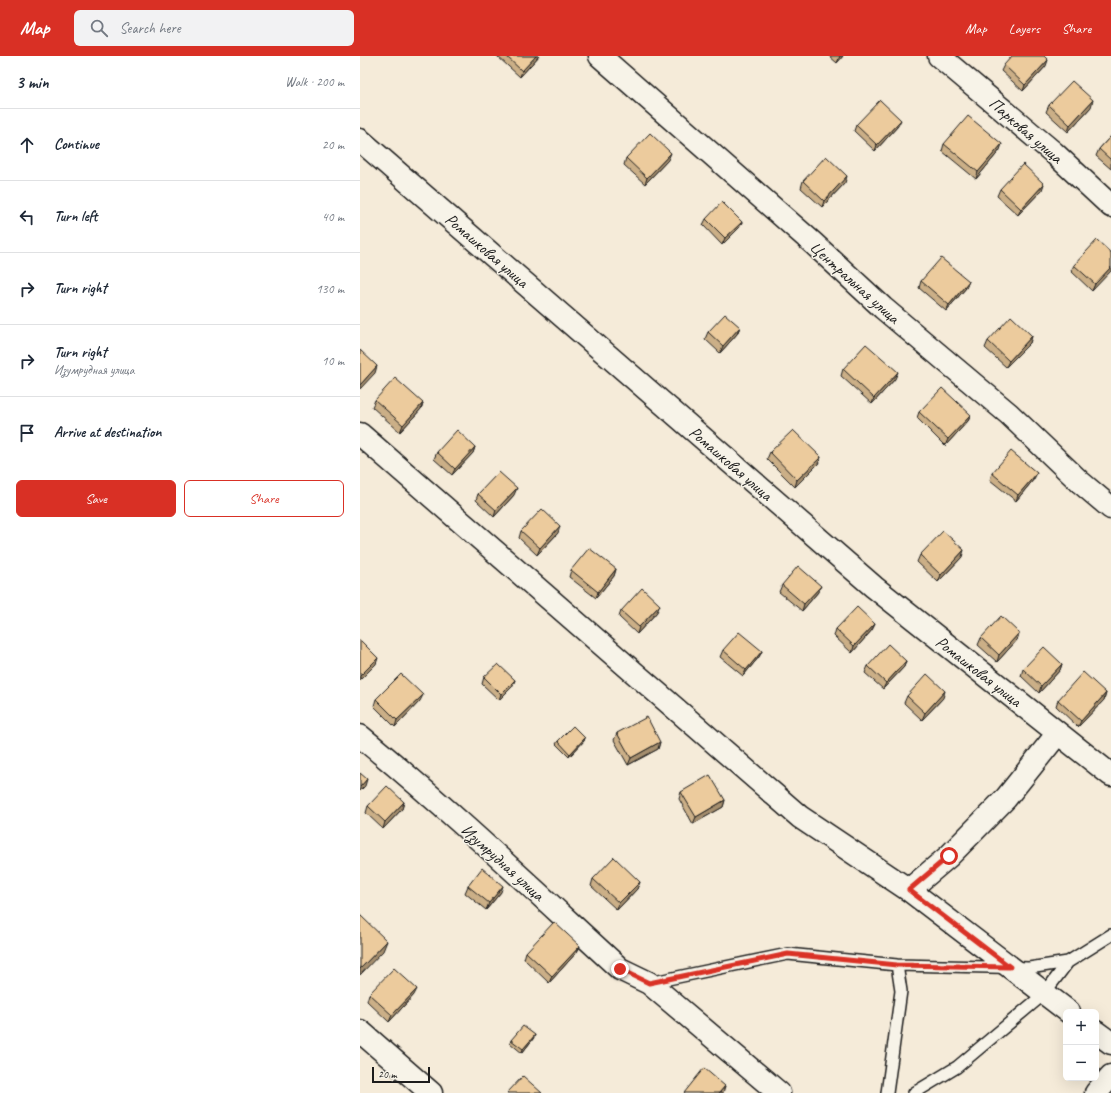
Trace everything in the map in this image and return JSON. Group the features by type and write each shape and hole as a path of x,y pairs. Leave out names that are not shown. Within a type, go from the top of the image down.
{"street":[{"name":"Центральная улица","path":"600,56 808,239 883,308 1009,414 1079,481 1111,508"},
{"name":"Парковая улица","path":"939,56 1054,153 1111,206"},
{"name":"Ромашковая улица","path":"360,140 874,587 1111,775"},
{"path":"360,434 800,817 909,890 1065,1009"},
{"path":"909,890 949,856 1006,798 1058,733"},
{"name":"Изумрудная улица","path":"360,736 458,821 620,969 649,983 779,1093"},
{"path":"360,1032 431,1093"},
{"path":"1099,1034 1111,1044"},
{"path":"1096,1093 1111,1076"}],"lane":[{"path":"914,1093 956,1067 1044,994 1068,962 1111,935"},
{"path":"649,983 788,954 897,965 1029,968 1068,962"},
{"path":"887,1093 901,991 897,965"}],"building":[{"path":"506,56 536,56 522,71"},
{"path":"1012,56 1044,56 1048,60 1025,85 1004,65"},
{"path":"1072,81 1093,100 1070,125 1049,105"},
{"path":"880,100 901,120 877,145 856,125"},
{"path":"968,116 1002,144 978,172 944,144"},
{"path":"650,133 671,153 647,178 626,158"},
{"path":"1111,136 1111,160 1099,149"},
{"path":"826,156 847,176 824,201 803,181"},
{"path":"1023,164 1044,184 1021,209 1000,189"},
{"path":"722,202 742,222 725,238 706,219"},
{"path":"1097,240 1111,253 1111,267 1095,284 1074,265"},
{"path":"941,258 969,281 949,305 921,281"},
{"path":"725,314 740,327 723,346 708,332"},
{"path":"1011,316 1032,336 1009,361 988,341"},
{"path":"866,344 898,372 874,398 843,369"},
{"path":"360,350 377,366 360,385"},
{"path":"395,378 423,403 403,425 375,400"},
{"path":"942,388 971,415 948,439 919,412"},
{"path":"457,430 475,447 455,469 437,452"},
{"path":"793,430 821,457 797,480 770,452"},
{"path":"1011,451 1037,473 1018,495 992,473"},
{"path":"499,472 517,488 496,510 478,494"},
{"path":"542,509 560,526 540,548 521,531"},
{"path":"943,531 964,550 941,575 920,555"},
{"path":"589,548 616,569 598,592 571,570"},
{"path":"798,566 821,586 804,604 782,585"},
{"path":"642,588 660,605 639,627 621,611"},
{"path":"857,607 875,624 854,646 836,629"},
{"path":"1001,616 1019,633 999,655 981,638"},
{"path":"739,632 762,651 746,670 723,650"},
{"path":"360,640 378,658 360,676"},
{"path":"888,644 906,661 886,683 868,666"},
{"path":"1044,647 1062,664 1041,686 1023,669"},
{"path":"498,664 515,680 501,694 484,677"},
{"path":"1083,672 1106,693 1081,721 1058,700"},
{"path":"401,674 423,695 397,720 376,699"},
{"path":"927,674 945,691 925,713 907,696"},
{"path":"647,717 660,742 631,758 617,733"},
{"path":"573,726 585,738 570,754 558,741"},
{"path":"360,773 367,779 360,787"},
{"path":"710,775 725,800 696,817 681,792"},
{"path":"387,786 404,802 385,822 368,806"},
{"path":"614,857 640,882 619,903 593,879"},
{"path":"482,868 503,886 489,903 468,886"},
{"path":"360,915 387,941 360,969"},
{"path":"554,922 580,946 552,976 526,952"},
{"path":"394,968 417,989 392,1015 369,994"},
{"path":"523,1026 535,1035 523,1049 511,1040"},
{"path":"704,1068 725,1086 719,1093 684,1093"},
{"path":"523,1076 542,1093 507,1093"}],"route":[{"path":"620,969 649,983 788,954 897,965 1010,967 909,890 949,856"}]}
